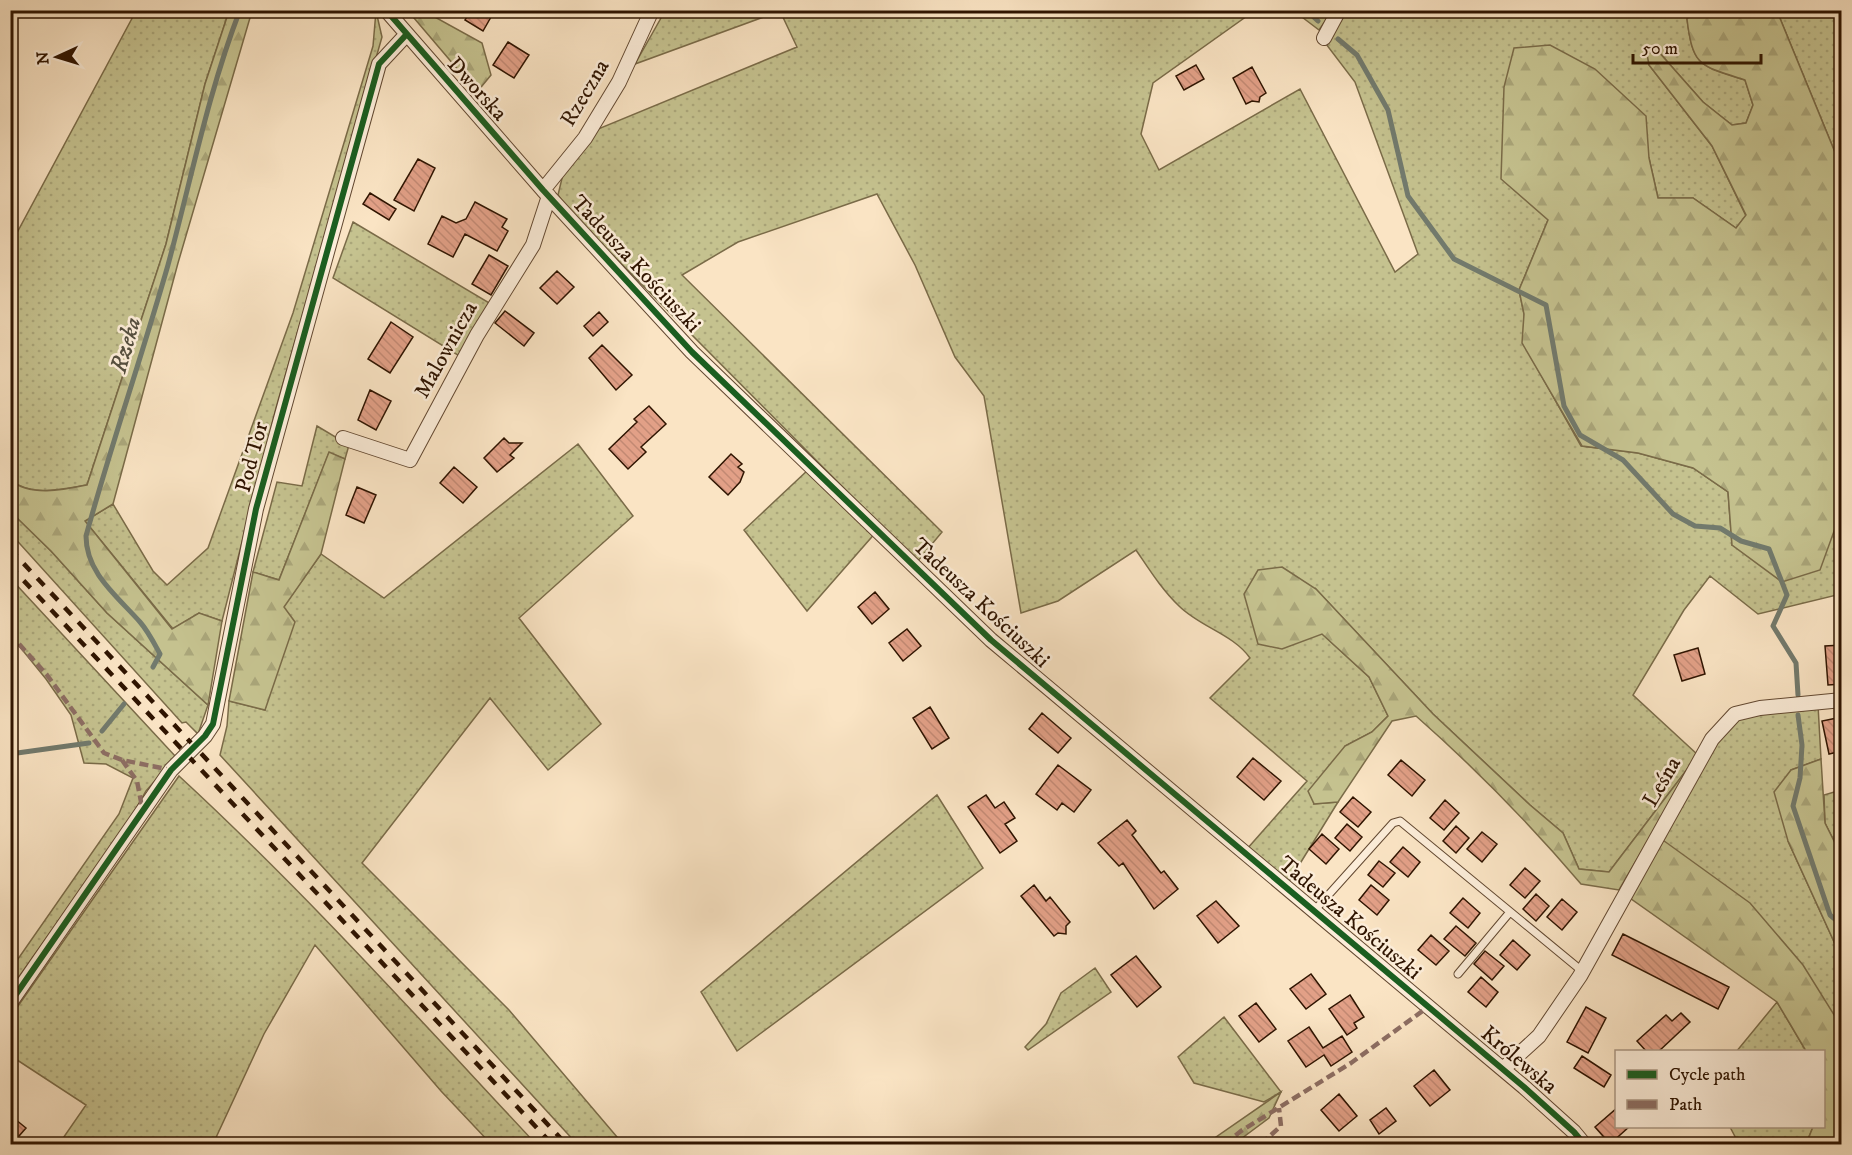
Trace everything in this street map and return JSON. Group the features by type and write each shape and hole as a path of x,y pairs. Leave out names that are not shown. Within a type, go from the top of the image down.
{"street":[{"name":"Dworska","path":"386,10 546,193"},
{"name":"Rzeczna","path":"546,193 585,138 619,82 652,10"},
{"path":"1324,38 1339,10"},
{"name":"Pod Tor","path":"10,1003 171,770 205,736 213,724 256,509 379,64 406,35"},
{"name":"Malownicza","path":"343,438 410,460 477,335 533,245 546,193"},
{"name":"Tadeusza Kościuszki","path":"546,193 692,352 991,640 1428,1007"},
{"name":"Leśna","path":"1503,1069 1539,1036 1582,971 1712,739 1735,714 1760,708 1842,700"},
{"name":"Królewska","path":"1428,1007 1503,1069 1574,1132 1584,1144"}],"lane":[{"path":"1314,912 1393,823 1400,821 1582,971"},
{"path":"1458,974 1510,912"}],"green space":[{"path":"1333,10 1319,30 1294,11"},
{"path":"1694,10 1777,11 1841,167 1841,528 1837,523 1820,570 1782,582 1732,545 1728,492 1693,468 1638,453 1582,446 1522,343 1524,314 1519,290 1548,220 1501,179 1504,87 1514,48 1550,45 1595,69 1646,116 1649,158 1658,198 1693,198 1736,228 1746,215 1712,146 1649,65 1647,54 1657,50 1703,102 1732,125 1746,123 1753,105 1745,80 1702,63 1692,48 1687,19"},
{"path":"136,11 229,11 205,84 166,244 87,485 47,490 28,489 11,480 11,244"},
{"path":"229,11 252,11 178,263 113,504 85,521 172,629 199,613 222,621 208,705 107,613 51,551 11,512 10,480 27,489 47,491 87,485 166,244 205,84"},
{"path":"376,11 382,37 276,408 222,621 199,613 173,629 85,521 113,504 153,571 167,585 208,548 293,313 373,46"},
{"path":"408,11 424,11 482,43 491,75 477,92"},
{"path":"665,11 780,11 635,64"},
{"path":"780,11 1254,11 1153,83 1141,134 1159,170 1300,89 1395,272 1418,254 1355,82 1326,44 1344,11 1694,11 1687,19 1689,35 1696,56 1709,67 1745,80 1753,105 1746,123 1732,125 1703,102 1657,50 1648,54 1649,65 1712,146 1746,216 1736,228 1693,198 1658,198 1649,158 1548,220 1519,290 1524,314 1523,343 1581,446 1638,453 1693,468 1728,492 1732,545 1837,523 1841,528 1841,594 1758,614 1710,576 1684,610 1633,695 1698,755 1609,872 1579,869 1563,833 1433,714 1316,589 1320,632 1369,677 1388,716 1372,732 1345,746 1314,804 1338,802 1288,883 1247,849 1307,781 1210,698 1250,658 1243,650 1179,606 1161,586 1136,550 1058,601 1021,613 984,396 955,357 915,265 877,194 738,242 682,275 942,532 917,562 568,210 558,195 563,174 598,129 797,47"},
{"path":"1777,11 1841,11 1841,167"},
{"path":"353,222 491,304 461,357 333,278"},
{"path":"317,426 349,445 345,459 329,453 279,580 253,572 277,482 302,486"},
{"path":"578,444 633,516 519,618 601,724 548,770 490,698 362,863 509,1010 623,1144 577,1144 220,755 227,726 229,701 265,710 283,607 321,554 384,598"},
{"path":"329,452 345,459 321,554 284,607 295,622 265,710 229,701 253,572 279,580"},
{"path":"809,469 877,531 807,611 744,530"},
{"path":"11,512 51,551 107,613 208,705 198,734 186,722 182,723 11,534"},
{"path":"1282,567 1316,589 1433,714 1563,833 1579,869 1609,872 1698,755 1619,890 1581,884 1502,797 1416,716 1392,721 1338,802 1314,804 1308,791 1345,746 1372,732 1388,716 1369,677 1322,634 1282,649 1258,644 1244,594 1258,570"},
{"path":"11,579 176,757 146,791 128,823 11,988 11,969 119,814 133,778 106,764 84,763 71,715 46,679 11,636"},
{"path":"1818,705 1821,759 1791,770 1788,841 1841,957 1841,1026 1660,838 1712,745 1737,719"},
{"path":"1821,759 1825,823 1841,855 1841,957 1788,841 1774,792 1791,770"},
{"path":"179,776 317,911 536,1144 491,1144 441,1091 315,945 264,1034 213,1144 59,1144 86,1105 11,1056 11,1016"},
{"path":"1841,790 1841,855 1825,823 1824,795"},
{"path":"937,795 983,868 737,1051 701,992"},
{"path":"1660,838 1750,903 1803,965 1841,1026 1841,1144 1806,1144 1813,1128 1825,1128 1825,1050 1805,1050 1777,1002 1627,896"},
{"path":"1095,968 1111,992 1028,1050 1025,1047 1046,1024 1061,993"},
{"path":"1777,1002 1805,1050 1738,1050"},
{"path":"1224,1017 1281,1092 1264,1102 1194,1083 1178,1057"},
{"path":"1281,1092 1269,1118 1234,1144 1206,1144"},
{"path":"1731,1128 1813,1128 1806,1144 1739,1144"}],"building":[{"path":"471,10 495,10 483,31 465,20"},
{"path":"508,42 529,55 514,78 493,65"},
{"path":"1196,65 1204,79 1184,90 1176,76"},
{"path":"1252,67 1266,93 1260,97 1259,102 1252,101 1246,104 1233,78"},
{"path":"418,159 435,168 414,211 394,200"},
{"path":"370,193 396,209 389,220 363,204"},
{"path":"475,202 507,219 502,227 508,231 497,251 465,234 453,257 428,244 442,216 456,223 466,219"},
{"path":"489,255 508,266 491,295 472,284"},
{"path":"557,271 574,287 557,304 540,288"},
{"path":"505,311 534,333 524,346 495,323"},
{"path":"599,312 608,322 593,336 584,326"},
{"path":"391,322 413,337 390,373 368,359"},
{"path":"602,345 632,375 616,390 589,358"},
{"path":"370,390 391,401 376,430 358,420"},
{"path":"649,406 666,424 641,447 646,452 628,469 609,449 637,422 634,419"},
{"path":"504,438 509,443 522,443 510,455 514,458 497,472 484,458"},
{"path":"731,454 742,464 738,467 744,472 740,482 728,495 709,477"},
{"path":"454,467 477,487 463,503 440,483"},
{"path":"357,487 376,495 364,523 346,515"},
{"path":"875,592 889,609 872,624 858,607"},
{"path":"907,629 921,646 903,661 889,643"},
{"path":"1842,645 1842,684 1828,685 1825,646"},
{"path":"1698,648 1705,674 1682,681 1674,655"},
{"path":"930,707 949,738 932,749 913,718"},
{"path":"1042,713 1071,738 1058,753 1029,729"},
{"path":"1842,717 1842,751 1829,754 1822,721"},
{"path":"1253,758 1281,781 1264,800 1237,777"},
{"path":"1401,760 1425,780 1412,796 1388,775"},
{"path":"1058,765 1091,790 1074,812 1062,803 1057,810 1036,794"},
{"path":"986,795 995,808 1004,802 1015,818 1005,824 1017,841 1000,853 968,807"},
{"path":"1353,797 1371,812 1358,827 1340,812"},
{"path":"1445,800 1459,813 1444,830 1430,818"},
{"path":"1127,820 1136,831 1132,835 1161,873 1164,871 1178,889 1154,909 1123,863 1119,866 1098,843"},
{"path":"1347,824 1362,837 1350,851 1335,838"},
{"path":"1456,826 1469,838 1456,853 1443,841"},
{"path":"1482,832 1497,844 1482,862 1467,849"},
{"path":"1322,834 1339,849 1326,864 1309,849"},
{"path":"1403,847 1420,862 1408,877 1390,862"},
{"path":"1379,861 1395,873 1383,887 1368,875"},
{"path":"1525,868 1540,881 1525,898 1510,885"},
{"path":"1034,885 1046,901 1050,897 1070,922 1066,926 1066,934 1058,933 1054,936 1021,896"},
{"path":"1371,885 1389,900 1377,915 1359,900"},
{"path":"1536,894 1549,906 1536,921 1523,909"},
{"path":"1463,898 1480,913 1468,928 1450,913"},
{"path":"1562,899 1577,912 1562,930 1547,917"},
{"path":"1216,901 1239,926 1218,943 1197,916"},
{"path":"1456,926 1476,943 1465,956 1444,939"},
{"path":"1623,934 1729,987 1718,1009 1612,955"},
{"path":"1431,935 1449,951 1436,965 1418,950"},
{"path":"1513,940 1530,955 1517,970 1500,955"},
{"path":"1485,951 1504,966 1492,980 1474,964"},
{"path":"1136,956 1161,987 1137,1007 1111,975"},
{"path":"1311,974 1326,994 1306,1009 1290,989"},
{"path":"1481,977 1498,992 1486,1007 1468,992"},
{"path":"1350,995 1364,1017 1354,1023 1357,1028 1347,1035 1329,1009"},
{"path":"1256,1003 1276,1029 1259,1042 1239,1016"},
{"path":"1586,1007 1606,1018 1588,1053 1567,1042"},
{"path":"1681,1013 1690,1022 1660,1050 1645,1050 1637,1041 1666,1015 1672,1021"},
{"path":"1309,1027 1323,1048 1342,1036 1352,1052 1331,1066 1324,1055 1306,1067 1288,1041"},
{"path":"1582,1056 1611,1075 1604,1087 1574,1068"},
{"path":"1434,1070 1450,1090 1430,1106 1414,1086"},
{"path":"1339,1094 1357,1116 1339,1131 1321,1110"},
{"path":"1386,1108 1396,1121 1379,1134 1370,1120"},
{"path":"1615,1110 1615,1128 1628,1128 1610,1144 1595,1127"},
{"path":"10,1115 26,1128 12,1144 10,1144"}],"waterway":[{"name":"Rzeka","path":"153,667 160,654 143,626 97,573 87,549 86,536 168,265 218,73 240,10"},
{"path":"1306,10 1318,21"},
{"path":"1338,39 1357,55 1388,110 1408,196 1454,259 1546,305 1564,406 1580,435 1623,460 1673,514 1695,526 1720,528 1741,541 1769,549 1787,595 1773,626 1796,663 1798,695"},
{"name":"Rzeka","path":"102,731 124,704"},
{"path":"1798,715 1802,745 1800,778 1793,806 1830,915 1842,925"},
{"name":"Rzeka","path":"10,754 89,743"}],"railway":[{"path":"10,549 566,1144"},
{"path":"10,566 552,1144"}],"marked path":[{"path":"10,634 47,675 104,753 122,760 171,770"},
{"path":"122,760 137,781 143,812"},
{"path":"1225,1144 1241,1131 1351,1063 1428,1007"},
{"path":"1261,1144 1281,1126 1279,1108"}],"cycle path":[{"path":"386,10 543,190 692,352 991,640 1524,1087 1574,1132 1584,1144"},
{"path":"10,1003 171,770 205,736 213,724 256,509 379,64 406,35"}]}
